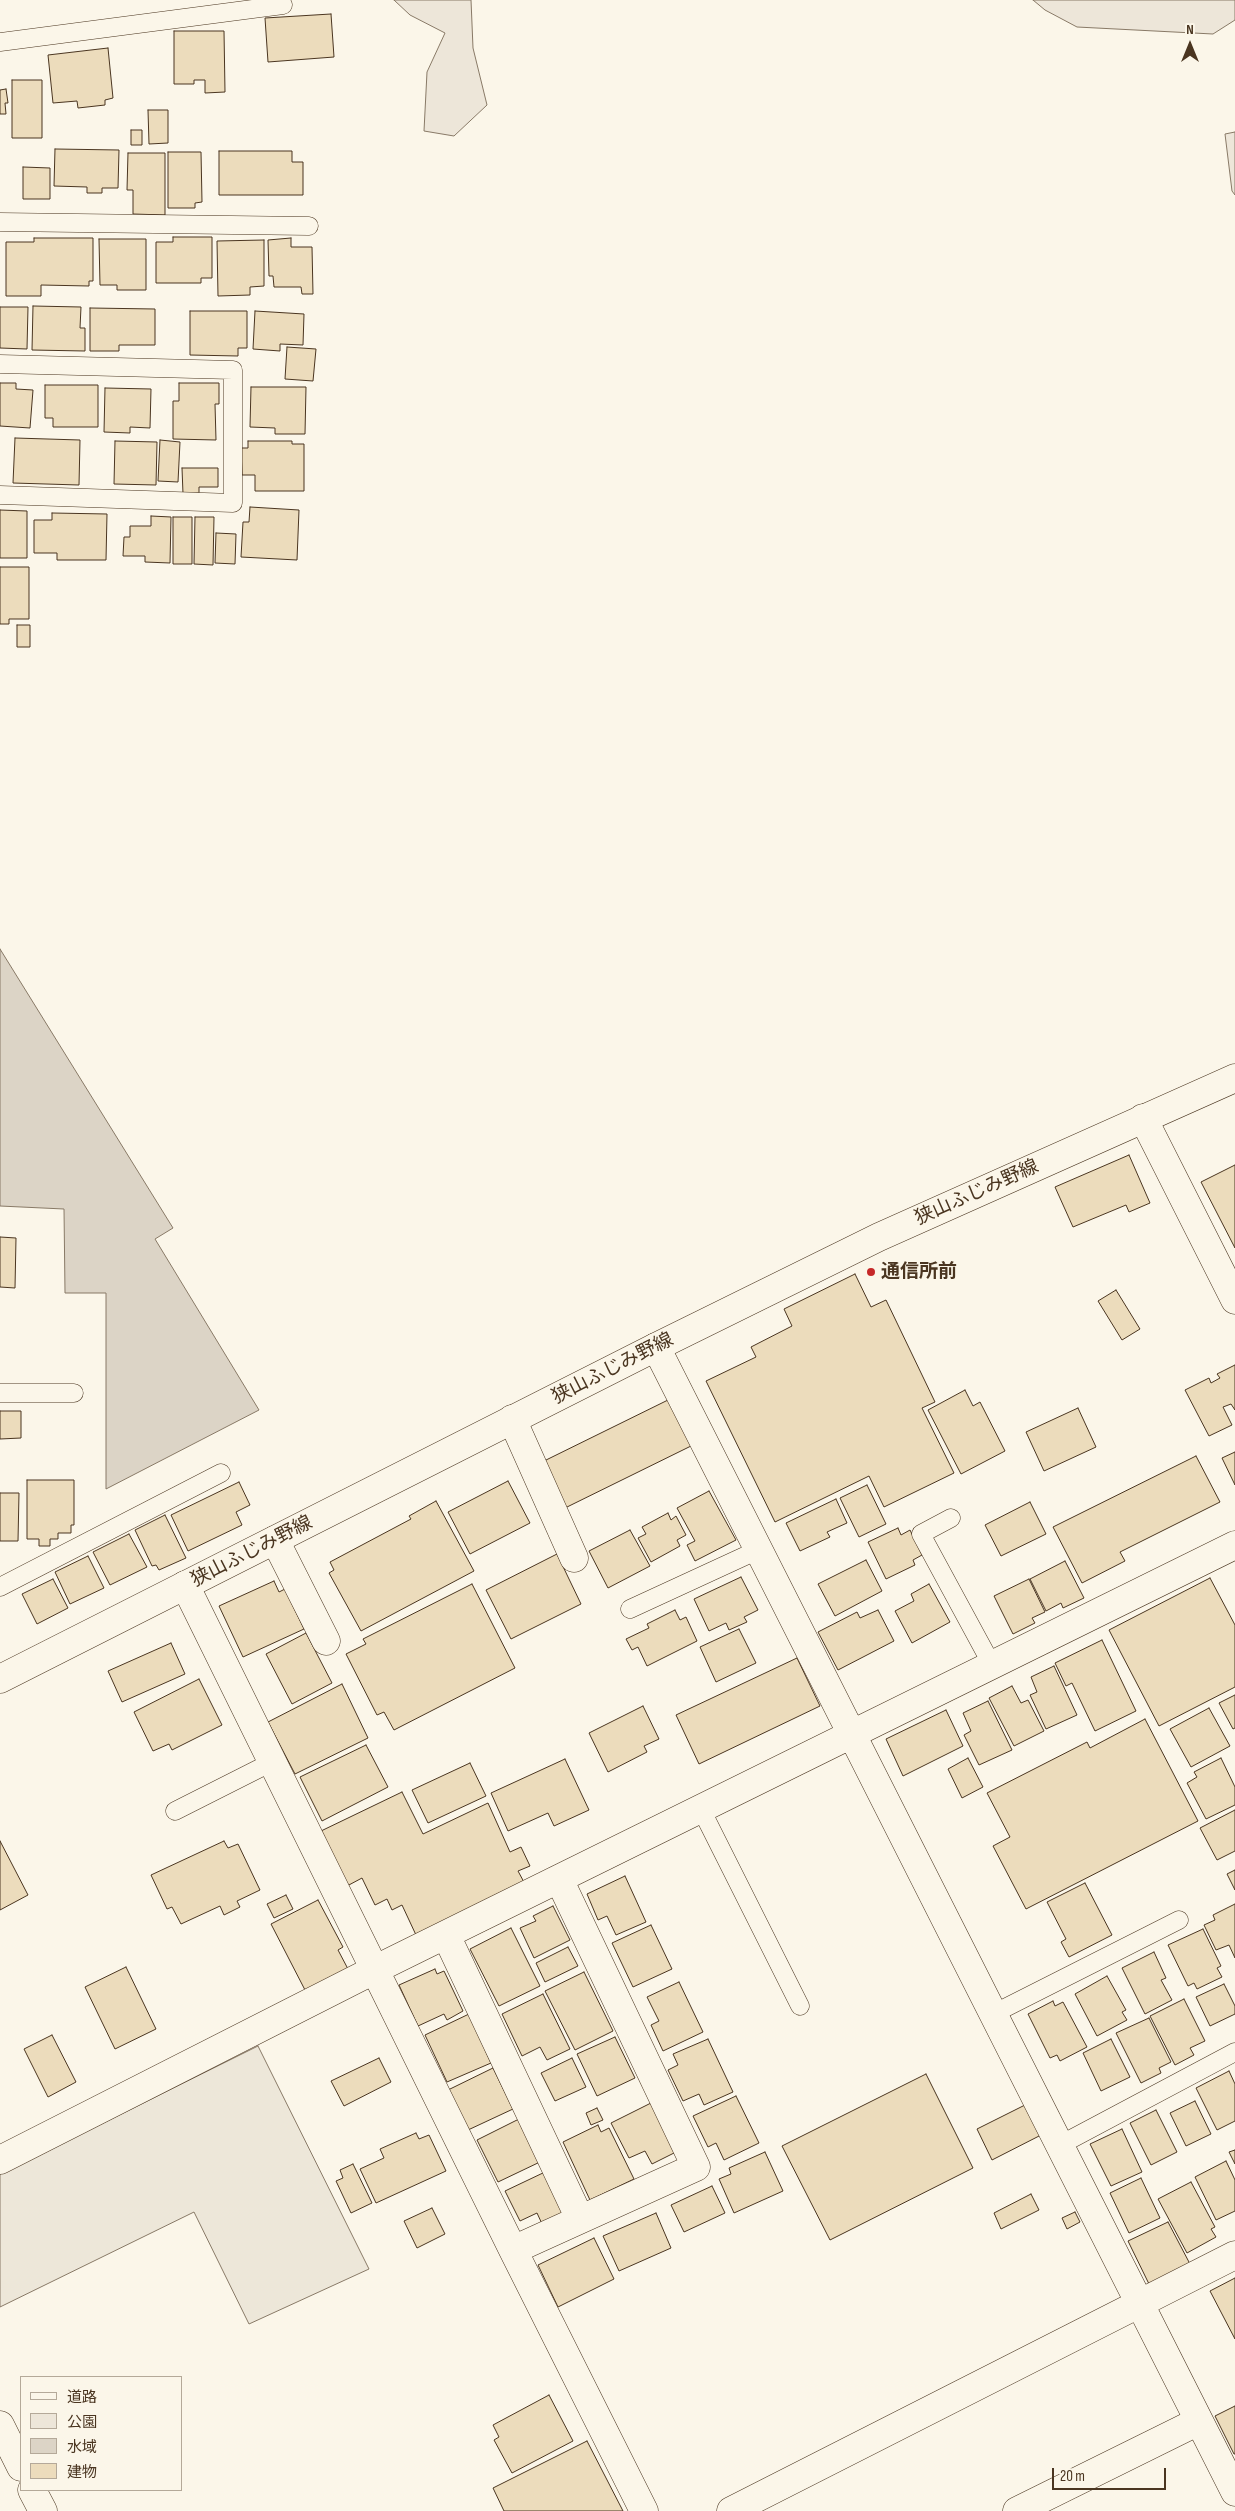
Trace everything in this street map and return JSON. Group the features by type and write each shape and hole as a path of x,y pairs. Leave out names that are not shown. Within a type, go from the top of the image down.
{"street":[{"name":"狭山ふじみ野線","path":"0,1679 656,1347 878,1237 1235,1078"},
{"path":"1143,1118 1235,1300"},
{"path":"656,1347 1199,2421 1232,2480"},
{"path":"512,1420 574,1558"},
{"path":"275,1540 326,1641"},
{"path":"0,2160 374,1970 1235,1545"},
{"path":"185,1586 644,2511"},
{"path":"513,2250 696,2166 559,1879"},
{"path":"446,1935 580,2219"},
{"path":"731,2511 1235,2255"},
{"path":"1017,2511 1199,2421"},
{"path":"0,2425 20,2466"},
{"path":"33,2491 43,2511"}],"lane":[{"path":"0,42 283,5"},
{"path":"0,222 309,226"},
{"path":"0,364 233,370 233,503 0,495"},
{"path":"0,1393 74,1393"},
{"path":"0,1587 221,1473"},
{"path":"951,1518 921,1534 992,1665"},
{"path":"630,1609 758,1550"},
{"path":"176,1811 272,1762"},
{"path":"701,1809 800,2006"},
{"path":"993,2014 1179,1920"},
{"path":"1060,2145 1235,2052"}],"green space":[{"path":"394,0 471,0 473,48 487,105 454,136 424,131 427,72 445,33 410,15"},
{"path":"1033,0 1235,0 1235,20 1213,34 1077,27 1045,10"},
{"path":"1235,132 1235,195 1232,191 1225,134"}],"shaded area":[{"path":"258,2046 369,2269 249,2324 194,2212 0,2307 0,2174"}],"water":[{"path":"0,949 173,1228 155,1239 259,1410 106,1489 106,1293 65,1293 64,1209 0,1206"}],"building":[{"path":"331,14 334,57 268,62 265,18"},
{"path":"174,31 224,31 225,92 205,93 205,80 194,80 194,84 174,84"},
{"path":"108,48 113,98 105,100 105,105 78,108 77,101 53,103 48,55"},
{"path":"12,80 42,80 42,138 12,138"},
{"path":"6,89 8,103 5,103 6,114 0,114 0,90"},
{"path":"148,110 168,110 168,143 149,144"},
{"path":"131,130 142,130 142,145 131,145"},
{"path":"55,149 119,150 118,188 102,188 102,193 87,193 87,187 54,186"},
{"path":"219,151 292,151 292,162 303,162 303,195 219,195"},
{"path":"168,152 201,152 202,202 195,203 195,208 168,208"},
{"path":"128,153 165,153 165,215 133,214 133,190 127,190"},
{"path":"23,167 50,168 50,199 23,199"},
{"path":"173,237 212,237 212,278 201,278 201,283 156,283 156,242 173,242"},
{"path":"34,238 93,238 93,281 89,281 89,286 41,285 41,296 6,296 6,242 34,242"},
{"path":"291,238 291,247 312,247 313,294 302,294 301,287 274,287 273,276 269,276 268,240"},
{"path":"99,239 146,239 146,290 117,290 117,285 100,285"},
{"path":"264,240 264,286 250,287 250,295 218,296 217,241"},
{"path":"33,306 81,307 80,328 85,328 85,351 32,350"},
{"path":"0,307 28,307 27,349 0,348"},
{"path":"90,308 155,309 155,345 119,345 119,351 90,351"},
{"path":"190,311 247,311 247,348 238,348 238,356 190,355"},
{"path":"255,311 304,314 303,345 280,344 280,351 253,349"},
{"path":"287,347 316,349 313,381 285,379"},
{"path":"0,383 16,383 16,389 33,390 30,428 0,426"},
{"path":"179,383 219,383 219,404 215,404 216,440 173,439 173,401 179,401"},
{"path":"45,385 98,385 98,427 53,427 53,418 45,418"},
{"path":"251,387 306,387 305,434 275,434 275,428 250,427"},
{"path":"105,388 151,389 150,428 130,427 130,433 104,432"},
{"path":"15,438 80,440 79,485 13,483"},
{"path":"160,440 180,442 178,482 158,481"},
{"path":"115,441 157,442 156,485 114,484"},
{"path":"248,441 292,441 292,444 304,444 304,491 255,491 255,475 242,475 241,448 248,448"},
{"path":"182,468 218,468 218,487 199,487 199,493 183,494"},
{"path":"250,507 299,510 297,560 241,557 243,522 249,522"},
{"path":"0,510 27,511 27,558 0,558"},
{"path":"52,513 107,514 106,560 57,560 57,553 34,553 34,520 52,520"},
{"path":"151,516 171,517 170,563 145,562 145,556 123,556 124,537 130,537 130,526 151,526"},
{"path":"173,517 192,517 192,564 173,564"},
{"path":"195,517 214,517 213,565 194,564"},
{"path":"216,533 236,534 235,564 215,563"},
{"path":"0,567 29,567 29,619 9,619 9,624 0,624"},
{"path":"17,625 30,625 30,647 17,647"},
{"path":"1129,1155 1150,1203 1129,1212 1126,1205 1073,1227 1055,1187"},
{"path":"1235,1165 1235,1248 1201,1182"},
{"path":"0,1237 16,1238 15,1288 0,1287"},
{"path":"855,1274 871,1307 886,1300 935,1402 922,1408 954,1473 884,1507 869,1476 775,1522 706,1381 756,1357 751,1347 792,1326 784,1309"},
{"path":"1116,1290 1140,1329 1122,1340 1098,1301"},
{"path":"1235,1365 1235,1410 1231,1404 1223,1407 1232,1425 1209,1436 1185,1390 1209,1378 1211,1383 1220,1378 1217,1374"},
{"path":"965,1390 973,1406 980,1402 1005,1451 961,1474 928,1410"},
{"path":"668,1400 691,1446 565,1508 542,1462"},
{"path":"1078,1408 1096,1447 1044,1471 1026,1432"},
{"path":"0,1411 21,1411 21,1438 0,1439"},
{"path":"1235,1452 1235,1485 1222,1458"},
{"path":"1196,1456 1220,1502 1120,1552 1125,1561 1082,1583 1053,1527"},
{"path":"27,1480 74,1480 74,1525 71,1525 71,1533 58,1533 58,1539 50,1539 50,1546 39,1546 39,1539 27,1539"},
{"path":"508,1481 530,1523 470,1554 448,1512"},
{"path":"239,1482 250,1505 236,1512 242,1525 188,1551 171,1515"},
{"path":"867,1485 886,1524 859,1537 840,1498"},
{"path":"709,1491 736,1540 695,1561 687,1545 695,1541 677,1508"},
{"path":"0,1493 19,1493 18,1541 0,1541"},
{"path":"836,1499 847,1523 827,1532 830,1537 800,1551 786,1523"},
{"path":"436,1501 474,1571 361,1631 329,1573 334,1570 330,1562 411,1519 409,1516"},
{"path":"1030,1502 1046,1534 1001,1556 985,1525"},
{"path":"668,1513 671,1520 676,1516 686,1535 677,1540 680,1546 651,1562 638,1538 646,1534 642,1527"},
{"path":"165,1515 186,1558 159,1570 156,1565 152,1566 135,1530"},
{"path":"898,1528 901,1535 910,1530 922,1555 913,1560 915,1565 886,1579 868,1542"},
{"path":"630,1530 650,1566 608,1588 589,1551"},
{"path":"129,1534 147,1567 110,1585 93,1552"},
{"path":"557,1554 581,1604 511,1639 486,1590"},
{"path":"88,1556 104,1588 70,1604 55,1572"},
{"path":"866,1560 882,1591 835,1616 818,1584"},
{"path":"1065,1561 1084,1598 1063,1608 1061,1603 1046,1611 1030,1579"},
{"path":"741,1577 758,1610 744,1617 747,1622 729,1630 726,1623 709,1631 694,1599"},
{"path":"1210,1578 1235,1625 1235,1687 1159,1726 1109,1630"},
{"path":"53,1579 68,1608 37,1624 22,1594"},
{"path":"1029,1579 1045,1612 1032,1618 1035,1623 1013,1634 994,1596"},
{"path":"274,1581 279,1592 285,1589 304,1629 243,1657 219,1606"},
{"path":"472,1584 515,1668 394,1730 384,1712 377,1715 346,1654 366,1644 363,1639"},
{"path":"929,1584 950,1622 912,1643 895,1611 914,1601 911,1594"},
{"path":"675,1610 680,1620 686,1617 697,1641 647,1666 638,1647 632,1650 626,1639 649,1628 647,1624"},
{"path":"878,1610 894,1641 838,1670 818,1632 857,1612 860,1618"},
{"path":"739,1629 756,1663 716,1682 700,1647"},
{"path":"306,1633 332,1683 292,1704 266,1654"},
{"path":"1102,1640 1136,1711 1095,1731 1072,1683 1066,1686 1055,1663"},
{"path":"171,1643 185,1674 122,1702 108,1671"},
{"path":"797,1658 820,1706 699,1764 676,1715"},
{"path":"1054,1666 1077,1715 1046,1729 1030,1695 1037,1692 1031,1677"},
{"path":"199,1679 222,1725 172,1750 169,1744 153,1751 134,1712"},
{"path":"342,1684 368,1738 295,1774 268,1722"},
{"path":"1012,1686 1021,1703 1028,1700 1044,1731 1014,1746 989,1698"},
{"path":"1235,1695 1235,1728 1233,1729 1219,1703"},
{"path":"988,1701 1012,1750 979,1765 964,1735 971,1731 963,1713"},
{"path":"643,1706 659,1739 644,1746 647,1752 608,1772 589,1733"},
{"path":"1209,1708 1230,1746 1191,1767 1170,1729"},
{"path":"946,1710 963,1746 903,1776 886,1739"},
{"path":"1145,1719 1198,1821 1026,1909 993,1846 1010,1837 987,1793 1087,1742 1090,1748"},
{"path":"366,1745 388,1787 322,1821 300,1777"},
{"path":"968,1758 983,1787 962,1798 948,1769"},
{"path":"1221,1758 1235,1787 1235,1805 1206,1819 1187,1783 1197,1777 1194,1772"},
{"path":"565,1759 589,1810 554,1826 548,1813 508,1831 491,1793"},
{"path":"470,1763 486,1796 428,1823 412,1790"},
{"path":"402,1792 423,1834 488,1803 510,1852 521,1847 530,1866 518,1871 525,1884 416,1935 402,1905 392,1910 387,1899 375,1905 362,1878 347,1886 321,1831"},
{"path":"1235,1810 1235,1851 1217,1860 1200,1828"},
{"path":"0,1841 28,1895 0,1910"},
{"path":"224,1841 228,1848 238,1844 260,1890 237,1901 240,1907 224,1915 220,1906 181,1924 172,1907 167,1909 151,1875"},
{"path":"1235,1870 1235,1890 1227,1874"},
{"path":"625,1876 646,1922 616,1935 607,1916 598,1920 587,1894"},
{"path":"1085,1883 1112,1935 1069,1957 1061,1942 1066,1939 1047,1902"},
{"path":"286,1895 293,1909 274,1918 267,1904"},
{"path":"318,1900 343,1947 338,1950 348,1969 305,1990 271,1924"},
{"path":"1235,1904 1235,1958 1229,1945 1216,1950 1204,1925 1215,1920 1213,1915"},
{"path":"553,1906 570,1940 534,1958 520,1928 536,1921 533,1916"},
{"path":"651,1925 672,1969 633,1987 612,1943"},
{"path":"511,1928 540,1986 499,2006 470,1949"},
{"path":"1203,1929 1221,1966 1217,1968 1222,1977 1197,1989 1194,1983 1188,1986 1168,1945"},
{"path":"568,1947 578,1966 545,1982 536,1963"},
{"path":"1154,1952 1166,1978 1161,1980 1172,2000 1145,2014 1122,1968"},
{"path":"126,1967 156,2029 115,2049 85,1987"},
{"path":"435,1969 437,1974 444,1971 463,2011 447,2020 444,2014 418,2026 399,1985"},
{"path":"584,1972 613,2031 575,2050 545,1991"},
{"path":"1107,1976 1126,2010 1122,2012 1127,2020 1097,2036 1075,1994"},
{"path":"679,1982 703,2032 663,2051 651,2025 659,2021 647,1997"},
{"path":"1224,1984 1235,2006 1235,2014 1210,2026 1196,1997"},
{"path":"543,1994 570,2049 547,2060 540,2047 522,2056 502,2014"},
{"path":"1184,1999 1205,2041 1190,2048 1194,2055 1175,2065 1150,2016"},
{"path":"1053,2001 1055,2006 1063,2002 1087,2047 1060,2061 1057,2055 1050,2058 1028,2014"},
{"path":"469,2014 491,2063 447,2082 425,2035"},
{"path":"1149,2018 1171,2062 1159,2068 1161,2073 1141,2083 1116,2033"},
{"path":"52,2035 76,2082 48,2097 24,2049"},
{"path":"615,2037 635,2078 597,2096 577,2054"},
{"path":"708,2039 733,2092 704,2105 699,2094 683,2101 668,2070 678,2065 673,2054"},
{"path":"1111,2039 1130,2077 1101,2091 1083,2053"},
{"path":"379,2058 391,2082 344,2106 331,2081"},
{"path":"572,2058 586,2087 555,2101 541,2073"},
{"path":"493,2068 513,2109 468,2130 448,2090"},
{"path":"1229,2071 1235,2084 1235,2121 1217,2130 1196,2088"},
{"path":"926,2074 973,2168 830,2240 782,2146"},
{"path":"736,2096 759,2143 724,2160 716,2143 708,2147 693,2116"},
{"path":"1195,2101 1211,2134 1186,2146 1170,2113"},
{"path":"651,2103 676,2152 652,2164 645,2151 629,2158 611,2123"},
{"path":"1027,2104 1043,2134 992,2160 977,2129"},
{"path":"597,2108 603,2120 591,2125 586,2113"},
{"path":"1156,2110 1177,2152 1151,2165 1130,2123"},
{"path":"521,2118 542,2161 498,2182 477,2140"},
{"path":"598,2125 601,2132 609,2128 634,2179 590,2200 563,2142"},
{"path":"1122,2129 1142,2172 1111,2186 1090,2144"},
{"path":"416,2133 419,2139 429,2135 446,2171 376,2203 360,2169 384,2158 380,2149"},
{"path":"1235,2150 1235,2164 1229,2152"},
{"path":"765,2152 783,2191 734,2213 719,2179 731,2174 729,2168"},
{"path":"1226,2161 1235,2180 1235,2211 1216,2220 1195,2177"},
{"path":"353,2164 372,2203 351,2213 336,2181 343,2178 340,2170"},
{"path":"545,2172 565,2216 543,2226 537,2213 520,2221 505,2191"},
{"path":"1141,2178 1160,2218 1129,2233 1110,2193"},
{"path":"1191,2182 1215,2227 1211,2229 1216,2237 1187,2253 1158,2199"},
{"path":"712,2186 725,2213 684,2232 671,2205"},
{"path":"1031,2194 1039,2210 1001,2229 994,2213"},
{"path":"432,2208 445,2234 417,2248 404,2221"},
{"path":"1075,2212 1080,2222 1067,2229 1062,2218"},
{"path":"656,2213 671,2248 619,2271 603,2236"},
{"path":"1168,2222 1190,2264 1149,2284 1128,2241"},
{"path":"594,2238 614,2279 558,2307 538,2265"},
{"path":"1235,2278 1235,2339 1210,2291"},
{"path":"549,2395 573,2441 512,2473 494,2440 499,2437 493,2425"},
{"path":"1235,2406 1235,2454 1234,2454 1215,2416"},
{"path":"587,2441 623,2511 504,2511 493,2488"}],"place":[{"name":"通信所前","path":"871,1272"}]}
